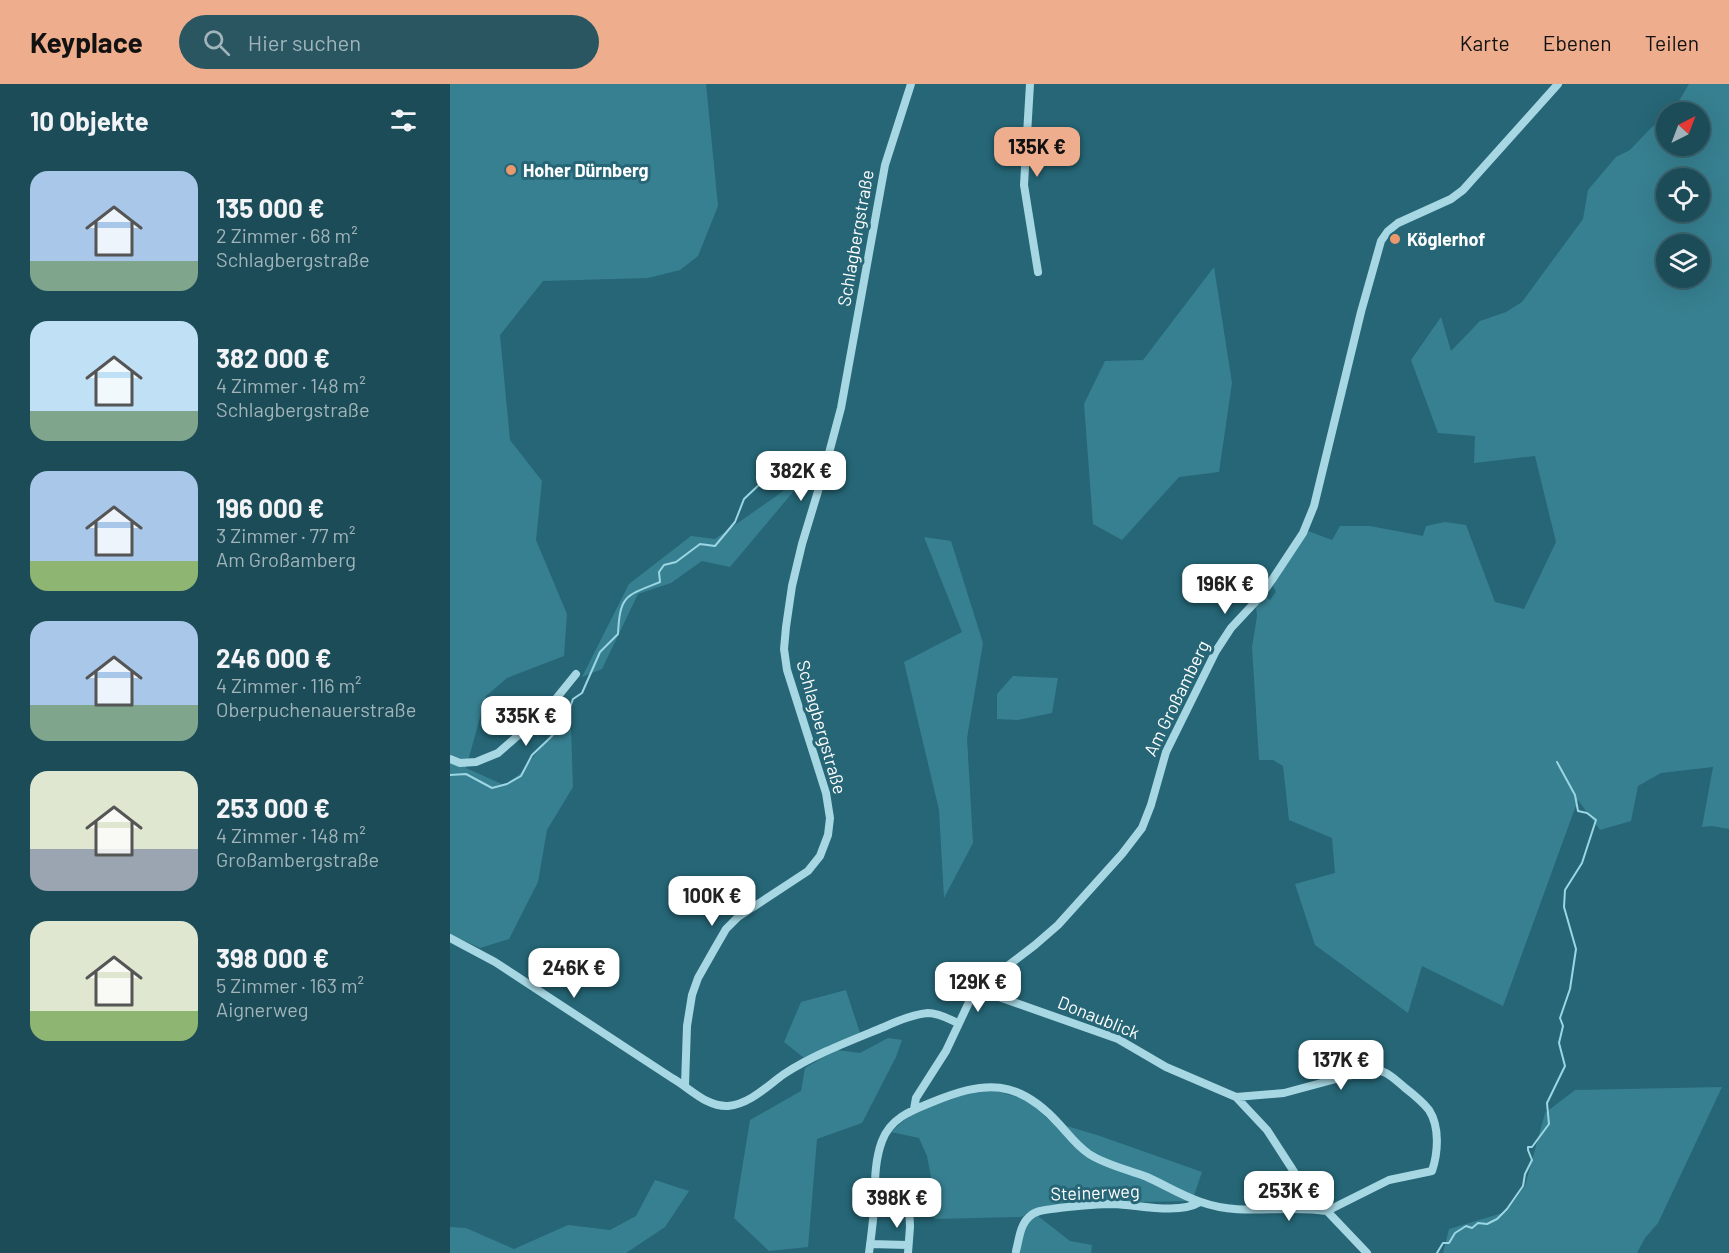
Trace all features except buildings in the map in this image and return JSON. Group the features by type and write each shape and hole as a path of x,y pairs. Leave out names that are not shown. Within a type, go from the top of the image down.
{"street":[{"name":"Schlagbergstraße","path":"685,1085 687,1026 692,994 715,948 726,929 738,917 808,871 820,856 828,835 830,818 826,793 787,670 784,649 786,627 792,586 802,544 828,460 841,408 885,165 911,84"},
{"path":"1030,84 1024,185 1038,272"},
{"name":"Am Großamberg","path":"914,1109 916,1098 946,1051 970,1000 989,980 1058,925 1117,860 1142,828 1166,752 1216,651 1231,628 1265,590 1310,519 1376,258 1384,235 1393,226 1451,199 1469,185 1558,84"},
{"path":"450,759 460,763 476,762 498,753 546,711 576,674"},
{"path":"450,938 495,962 685,1085 703,1100 714,1104 727,1106 740,1104 807,1060 891,1024 926,1013 936,1014 958,1023"},
{"name":"Donaublick","path":"979,990 1118,1039 1166,1067 1236,1097"},
{"path":"909,1205 908,1249 869,1249 877,1166 886,1132 898,1118 914,1109 944,1097 980,1087 1005,1088 1018,1092 1044,1110 1059,1124 1069,1138 1089,1154 1200,1202 1228,1209 1327,1211 1389,1180 1432,1171 1437,1142 1435,1124 1428,1109 1399,1082 1380,1070 1347,1076 1284,1093 1236,1097"},
{"path":"1236,1097 1267,1130 1293,1172 1367,1253"},
{"name":"Steinerweg","path":"1016,1251 1024,1222 1031,1215 1040,1211 1115,1204 1178,1208 1200,1202"}],"shaded area":[{"path":"450,84 706,84 718,206 698,256 680,270 648,278 543,281 500,335 510,440 542,481 536,540 567,614 564,656 507,678 486,696 466,768 504,785 520,774 562,720 571,729 573,787 547,830 538,882 509,939 480,948 450,934"},
{"path":"1689,84 1729,84 1729,829 1702,827 1713,767 1661,773 1638,786 1631,821 1600,830 1578,800 1503,1006 1422,966 1408,1013 1315,945 1295,884 1335,873 1332,838 1289,820 1283,766 1273,760 1259,760 1252,647 1257,616 1256,607 1265,596 1270,600 1276,592 1273,586 1308,531 1332,540 1340,526 1370,526 1423,536 1426,526 1445,522 1466,525 1495,602 1524,609 1556,542 1535,456 1474,463 1475,436 1438,433 1411,360 1441,317 1451,351 1480,321 1506,312 1522,302 1583,219 1588,190 1616,157 1630,150 1656,124 1656,156 1710,156 1710,102 1678,102"},
{"path":"1214,267 1232,383 1219,472 1179,477 1122,540 1093,524 1084,404 1105,361 1143,360"},
{"path":"809,473 730,567 702,561 671,583 638,594 602,669 582,677 629,584 691,536 715,539"},
{"path":"924,537 951,541 983,643 967,738 973,843 944,898 939,810 904,662 962,632"},
{"path":"1013,676 1058,678 1052,713 1018,720 997,719 997,694"},
{"path":"846,990 860,1033 804,1058 784,1042 801,1002"},
{"path":"888,1038 902,1040 896,1057 862,1123 817,1139 808,1247 769,1251 734,1218 750,1120 801,1091 805,1068 836,1050 860,1053"},
{"path":"1722,1087 1658,1223 1645,1238 1637,1253 1443,1253 1449,1229 1506,1212 1525,1186 1545,1113 1575,1090"},
{"path":"993,1090 1021,1098 1034,1106 1050,1121 1202,1172 1192,1201 1081,1203 1041,1206 1021,1217 934,1219 933,1187 927,1156 919,1138 891,1132 918,1111 938,1102"},
{"path":"655,1180 689,1191 665,1227 626,1253 450,1253 450,1227 466,1228 514,1249 568,1225 610,1230 636,1216"},
{"path":"1038,1216 1070,1241 1092,1245 1091,1253 1014,1253 1029,1221"}],"waterway":[{"path":"450,775 466,774 492,788 507,784 521,776 532,755 552,736 569,710 573,699 582,693 600,652 618,634 620,611 627,599 632,594 660,582 659,572 664,565 676,562 700,544 715,546 735,522 744,499 762,482 761,474 779,454"},
{"path":"1437,1253 1443,1243 1449,1243 1455,1233 1466,1226 1472,1228 1478,1223 1487,1224 1497,1219 1523,1186 1525,1174 1532,1160 1528,1147 1532,1147 1549,1124 1547,1103 1565,1066 1559,1043 1563,1026 1560,1018 1570,989 1576,949 1564,907 1565,890 1582,863 1596,820 1587,813 1578,811 1575,795 1557,762"}],"place":[{"name":"Hoher Dürnberg","path":"511,170"},
{"name":"Köglerhof","path":"1395,239"}]}
